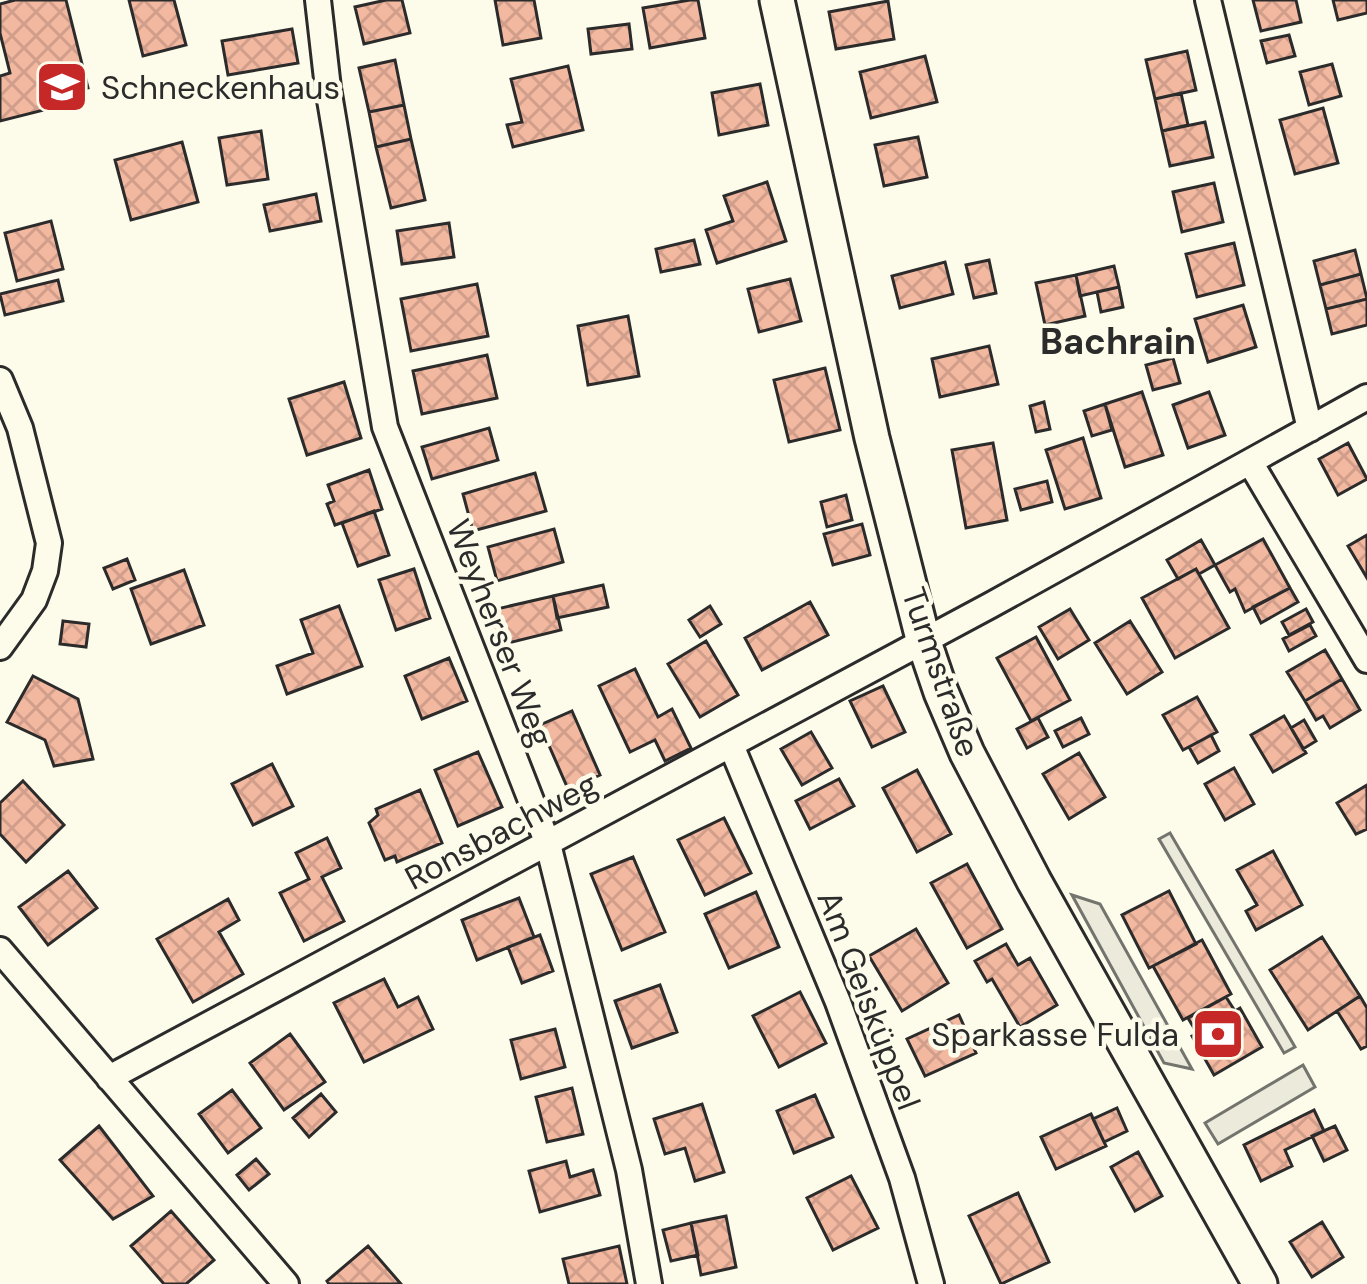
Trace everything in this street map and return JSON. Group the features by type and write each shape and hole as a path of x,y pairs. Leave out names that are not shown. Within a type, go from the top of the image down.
{"main road":[{"name":"Turmstraße","path":"777,0 872,438 922,639 967,753 1260,1284"}],"street":[{"name":"Weyherser Weg","path":"319,0 328,88 385,427 548,844 629,1170 649,1284"},
{"path":"1208,0 1310,429"},
{"path":"0,380 20,428 49,543 34,600 0,647"},
{"name":"Ronsbachweg","path":"109,1078 991,605 1367,397"},
{"path":"1250,462 1367,660"},
{"name":"Am Geisküppel","path":"731,745 838,1001 902,1178 931,1284"},
{"path":"0,950 286,1284"}],"shaded area":[{"path":"1170,833 1295,1047 1284,1053 1159,839"},
{"path":"1072,895 1100,904 1192,1069 1164,1063"},
{"path":"1303,1065 1315,1087 1218,1144 1205,1123"}],"building":[{"path":"66,0 88,88 42,99 44,110 0,121 0,76 10,73 0,33 0,4"},
{"path":"129,0 174,0 186,45 143,56"},
{"path":"402,0 410,33 364,44 355,7"},
{"path":"495,0 534,0 541,38 503,45"},
{"path":"698,0 705,38 650,48 643,8"},
{"path":"1253,0 1296,0 1301,22 1261,31"},
{"path":"1333,0 1367,0 1367,13 1338,20"},
{"path":"888,1 894,39 836,49 829,12"},
{"path":"629,24 632,49 591,54 588,29"},
{"path":"292,29 298,63 228,75 222,41"},
{"path":"1289,35 1295,56 1267,63 1261,41"},
{"path":"1187,51 1196,90 1155,99 1146,60"},
{"path":"925,56 937,102 871,118 860,72"},
{"path":"395,60 404,105 369,112 359,68"},
{"path":"1332,64 1341,96 1309,105 1300,72"},
{"path":"568,66 583,130 513,147 507,125 522,122 511,79"},
{"path":"760,84 768,125 719,135 712,93"},
{"path":"1181,93 1188,125 1162,131 1155,99"},
{"path":"404,105 411,139 376,147 369,112"},
{"path":"1323,108 1338,163 1295,174 1280,120"},
{"path":"1205,122 1213,157 1170,166 1162,131"},
{"path":"261,131 268,179 227,185 219,138"},
{"path":"918,137 927,177 884,186 875,145"},
{"path":"411,139 425,200 391,208 376,147"},
{"path":"182,142 198,202 131,220 115,160"},
{"path":"767,182 786,241 717,263 706,230 733,221 724,196"},
{"path":"1214,183 1223,222 1182,232 1173,192"},
{"path":"316,194 321,221 270,231 264,205"},
{"path":"51,221 63,269 17,281 5,233"},
{"path":"449,223 454,257 402,264 397,231"},
{"path":"694,240 700,264 661,272 656,249"},
{"path":"1234,243 1244,285 1197,297 1186,254"},
{"path":"1355,250 1361,274 1320,285 1314,261"},
{"path":"989,260 996,293 974,298 966,265"},
{"path":"945,262 953,294 900,308 892,276"},
{"path":"1114,266 1119,287 1080,296 1076,275"},
{"path":"1361,274 1367,299 1326,309 1320,285"},
{"path":"1076,275 1085,316 1045,325 1036,283"},
{"path":"790,279 801,321 759,332 748,289"},
{"path":"58,280 63,301 5,315 0,294"},
{"path":"477,284 488,336 411,351 401,299"},
{"path":"1119,287 1123,307 1101,312 1097,292"},
{"path":"1367,299 1367,325 1332,334 1326,309"},
{"path":"1243,305 1256,347 1208,362 1195,319"},
{"path":"628,316 639,376 588,385 578,326"},
{"path":"989,346 998,384 940,397 932,359"},
{"path":"487,355 497,398 422,414 413,371"},
{"path":"1173,358 1180,383 1153,390 1146,365"},
{"path":"825,368 840,430 789,442 774,380"},
{"path":"344,382 361,438 307,455 289,399"},
{"path":"1142,392 1163,455 1125,467 1105,404"},
{"path":"1209,392 1225,435 1188,448 1173,405"},
{"path":"1044,402 1050,429 1036,432 1030,406"},
{"path":"1105,404 1112,430 1092,436 1084,411"},
{"path":"489,428 498,460 432,479 422,447"},
{"path":"1083,438 1101,498 1065,509 1046,450"},
{"path":"993,443 1007,520 966,528 952,450"},
{"path":"1348,443 1367,479 1338,495 1319,459"},
{"path":"369,470 382,509 335,525 327,504 334,501 328,485"},
{"path":"535,473 546,511 473,531 463,494"},
{"path":"1047,481 1052,502 1021,510 1015,489"},
{"path":"846,495 852,520 827,527 821,502"},
{"path":"374,511 389,555 358,566 342,523"},
{"path":"862,524 870,555 833,565 824,534"},
{"path":"554,529 563,562 497,581 488,547"},
{"path":"1367,535 1367,578 1348,546"},
{"path":"1263,539 1290,588 1245,612 1235,589 1230,592 1215,565"},
{"path":"1201,540 1215,565 1178,579 1167,560"},
{"path":"127,559 135,580 113,589 104,568"},
{"path":"414,569 430,618 396,630 379,580"},
{"path":"1196,569 1229,628 1175,658 1142,598"},
{"path":"184,570 204,625 151,644 131,589"},
{"path":"603,585 608,607 557,618 553,596"},
{"path":"1290,588 1298,602 1261,623 1253,607"},
{"path":"553,596 561,630 496,646 488,611"},
{"path":"810,602 828,635 762,670 745,638"},
{"path":"339,606 362,666 287,694 277,666 313,653 301,620"},
{"path":"710,606 721,624 700,637 689,620"},
{"path":"1070,609 1089,640 1058,659 1039,627"},
{"path":"1306,609 1313,622 1289,635 1282,622"},
{"path":"63,621 89,624 86,647 60,644"},
{"path":"1130,621 1162,672 1127,694 1095,643"},
{"path":"1310,625 1316,636 1289,651 1283,639"},
{"path":"1036,637 1070,700 1031,721 997,658"},
{"path":"706,641 738,695 700,717 668,664"},
{"path":"1325,650 1342,679 1305,701 1287,672"},
{"path":"449,658 467,701 422,719 405,676"},
{"path":"635,669 658,717 672,709 691,748 665,761 655,740 630,752 599,686"},
{"path":"33,676 78,699 93,759 54,766 45,740 7,722"},
{"path":"1342,679 1360,710 1330,728 1323,716 1316,720 1305,701"},
{"path":"883,686 905,732 872,747 850,701"},
{"path":"1197,697 1217,732 1183,750 1163,715"},
{"path":"572,711 600,775 568,789 540,725"},
{"path":"1284,716 1306,753 1273,772 1251,735"},
{"path":"1038,718 1048,737 1027,748 1017,729"},
{"path":"1081,718 1089,734 1063,747 1055,731"},
{"path":"1304,720 1316,741 1303,749 1291,728"},
{"path":"811,732 832,768 802,785 781,749"},
{"path":"1211,735 1219,751 1198,763 1189,747"},
{"path":"478,752 502,807 458,826 435,770"},
{"path":"1079,753 1105,797 1069,819 1043,774"},
{"path":"272,764 293,806 253,825 232,784"},
{"path":"1234,768 1254,804 1225,820 1205,784"},
{"path":"917,770 951,834 917,852 883,788"},
{"path":"839,779 854,806 810,829 796,801"},
{"path":"23,781 64,825 26,862 0,834 0,803"},
{"path":"1367,785 1367,829 1356,834 1337,803"},
{"path":"420,790 442,843 397,862 395,856 385,860 369,823 378,815 376,809"},
{"path":"724,818 751,873 705,895 678,840"},
{"path":"327,838 341,868 322,877 344,921 304,941 280,893 309,879 296,853"},
{"path":"1273,851 1302,905 1256,930 1246,911 1257,905 1237,870"},
{"path":"633,857 665,932 622,950 591,874"},
{"path":"967,864 1002,929 967,948 931,883"},
{"path":"68,871 97,908 48,945 19,907"},
{"path":"1169,891 1196,944 1149,968 1122,915"},
{"path":"756,892 779,947 729,968 705,914"},
{"path":"519,898 534,937 477,960 462,920"},
{"path":"228,899 239,920 219,932 243,974 193,1002 157,939"},
{"path":"916,929 948,983 902,1011 869,956"},
{"path":"540,935 553,971 522,983 508,947"},
{"path":"1322,937 1360,996 1308,1030 1270,970"},
{"path":"1202,940 1231,994 1183,1020 1153,966"},
{"path":"1006,944 1018,965 1030,958 1057,1005 1020,1027 992,979 987,982 975,961"},
{"path":"384,979 398,1007 418,997 433,1029 364,1062 334,1003"},
{"path":"660,985 677,1032 632,1048 615,1001"},
{"path":"800,992 826,1043 779,1067 753,1016"},
{"path":"1360,996 1367,1008 1367,1046 1361,1049 1337,1011"},
{"path":"1226,997 1235,1011 1240,1008 1262,1047 1214,1075 1192,1036 1197,1033 1188,1018"},
{"path":"959,1015 976,1053 925,1076 907,1039"},
{"path":"555,1029 565,1067 521,1079 511,1040"},
{"path":"290,1034 325,1082 284,1110 250,1063"},
{"path":"572,1088 583,1134 547,1142 536,1097"},
{"path":"232,1090 261,1128 228,1153 199,1114"},
{"path":"321,1094 336,1112 309,1137 293,1118"},
{"path":"815,1095 833,1137 794,1153 777,1111"},
{"path":"702,1104 724,1172 695,1181 685,1148 665,1154 654,1119"},
{"path":"1117,1108 1127,1131 1104,1142 1093,1119"},
{"path":"1314,1110 1324,1131 1285,1150 1292,1166 1261,1181 1244,1145"},
{"path":"1091,1114 1106,1146 1056,1169 1041,1137"},
{"path":"99,1126 153,1196 113,1219 60,1160"},
{"path":"1335,1126 1347,1150 1324,1161 1312,1136"},
{"path":"1138,1152 1162,1196 1135,1211 1111,1167"},
{"path":"256,1159 269,1174 249,1190 237,1175"},
{"path":"566,1161 570,1177 593,1170 600,1195 540,1212 529,1171"},
{"path":"851,1176 878,1228 833,1250 807,1198"},
{"path":"1018,1193 1049,1262 1001,1284 969,1216"},
{"path":"171,1211 214,1260 186,1284 164,1284 131,1246"},
{"path":"726,1216 736,1267 701,1275 691,1223"},
{"path":"1322,1222 1343,1257 1312,1277 1290,1242"},
{"path":"691,1223 698,1255 671,1261 663,1230"},
{"path":"368,1246 401,1284 329,1284 327,1281"},
{"path":"619,1246 627,1284 569,1284 563,1259"}],"place":[{"name":"Schneckenhaus","path":"62,87"},
{"name":"Sparkasse Fulda","path":"1218,1034"}],"district":[{"name":"Bachrain","path":"1118,341"}]}
